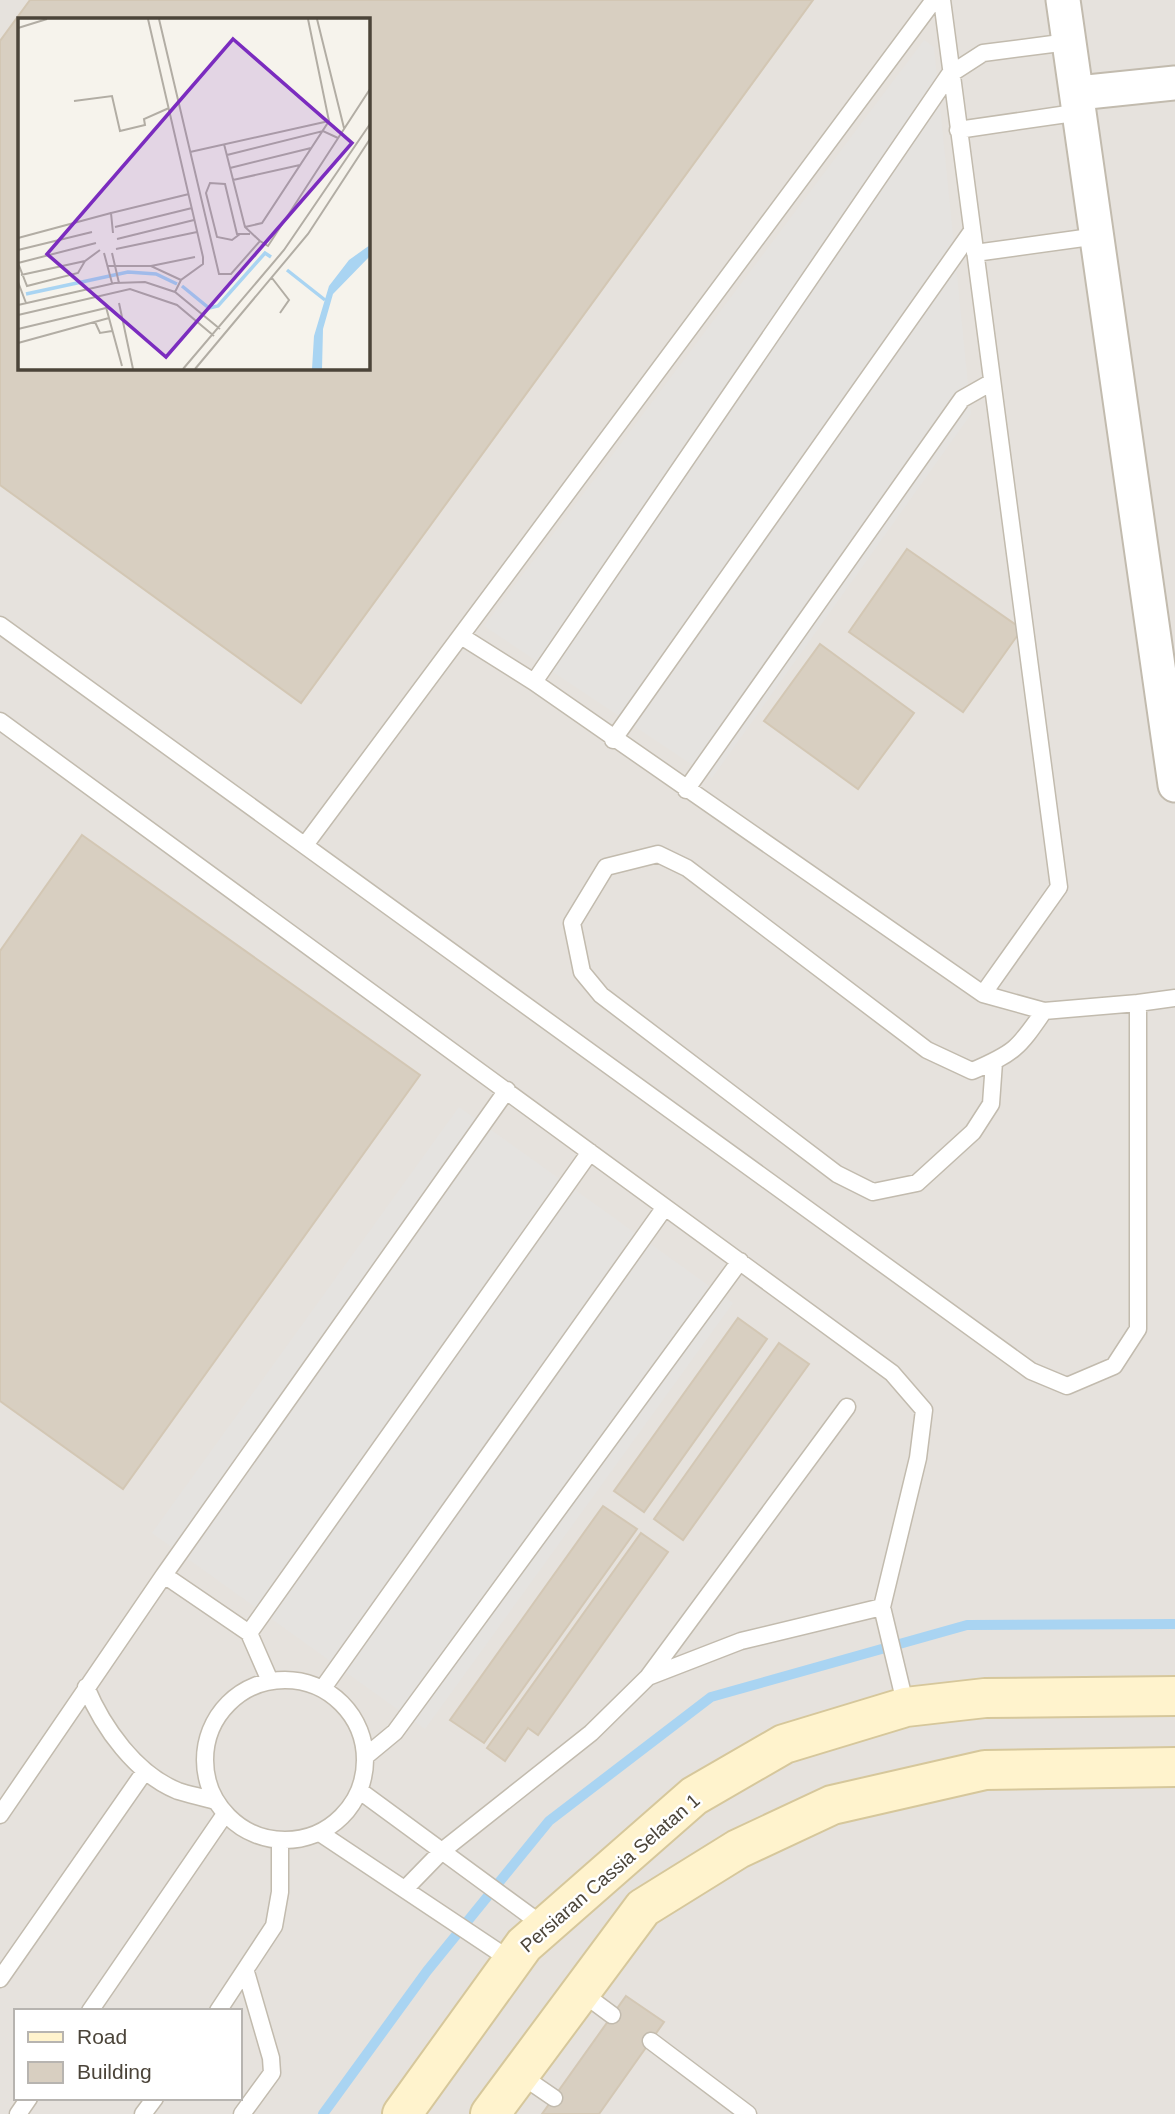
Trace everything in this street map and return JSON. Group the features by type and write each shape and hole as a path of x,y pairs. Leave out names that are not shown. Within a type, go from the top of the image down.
{"street":[{"path":"1063,0 1175,785"},
{"path":"1079,103 1175,83"},
{"name":"Persiaran Cassia Selatan 1","path":"402,2114 524,1945 694,1796 784,1744 904,1700 1175,1696"},
{"path":"489,2114 579,1990 643,1908 738,1849 832,1805 985,1770 1175,1767"}],"lane":[{"path":"305,845 934,0"},
{"path":"942,0 949,75 1059,887 983,994"},
{"path":"534,682 949,75 983,52 1068,42"},
{"path":"957,130 1079,103"},
{"path":"613,740 972,231"},
{"path":"975,253 1098,236"},
{"path":"686,790 962,399 992,382"},
{"path":"0,625 1020,1363 1067,1386 1114,1366 1138,1329 1138,1003"},
{"path":"461,636 534,682 613,740 983,994 1044,1011 1175,999"},
{"path":"0,721 892,1373 924,1410 918,1458 882,1608 904,1700"},
{"path":"993,1062 991,1104 973,1132 917,1183 873,1192 837,1174 601,995 582,972 572,923 606,867 657,854 687,868 927,1050 972,1071 993,1062 1008,1056 1044,1011"},
{"path":"0,1815 164,1575 507,1090"},
{"path":"249,1633 590,1152"},
{"path":"323,1688 665,1207"},
{"path":"366,1756 395,1732 740,1261"},
{"path":"405,1889 442,1851 591,1733 648,1676 847,1407"},
{"path":"164,1575 249,1633 270,1681"},
{"path":"648,1676 741,1640 882,1608"},
{"path":"297,1680 323,1688 346,1705 360,1729 366,1756 360,1791 337,1822 320,1833 280,1840 260,1837 241,1828 215,1801 206,1777 205,1751 211,1727 226,1706 246,1689 270,1681 297,1680"},
{"path":"86,1687 95,1709 145,1771 177,1791 215,1801"},
{"path":"0,1979 145,1771"},
{"path":"360,1791 545,1926"},
{"path":"91,2009 225,1814"},
{"path":"320,1833 512,1961"},
{"path":"219,2009 274,1926 281,1892 280,1840"},
{"path":"242,2114 272,2073 271,2058 246,1972"},
{"path":"579,1990 612,2015"},
{"path":"651,2041 748,2114"},
{"path":"519,2074 554,2098"}],"shaded area":[{"path":"0,0 1175,0 1175,2114 0,2114"},
{"path":"924,40 934,47 971,414 712,778 484,626"},
{"path":"459,1107 733,1303 425,1729 152,1533"}],"building":[{"path":"30,0 813,0 301,703 0,485 0,41"},
{"path":"907,549 1022,629 963,712 849,632"},
{"path":"820,644 914,713 858,789 764,721"},
{"path":"82,835 420,1075 123,1489 0,1401 0,951"},
{"path":"738,1318 767,1339 644,1512 614,1491"},
{"path":"779,1343 809,1364 683,1540 654,1519"},
{"path":"603,1506 637,1529 484,1743 450,1720"},
{"path":"641,1533 668,1552 538,1735 528,1728 505,1761 487,1748"},
{"path":"626,1996 664,2022 599,2114 542,2114"}],"waterway":[{"path":"323,2114 427,1971 549,1821 711,1697 967,1625 1175,1624"}]}
